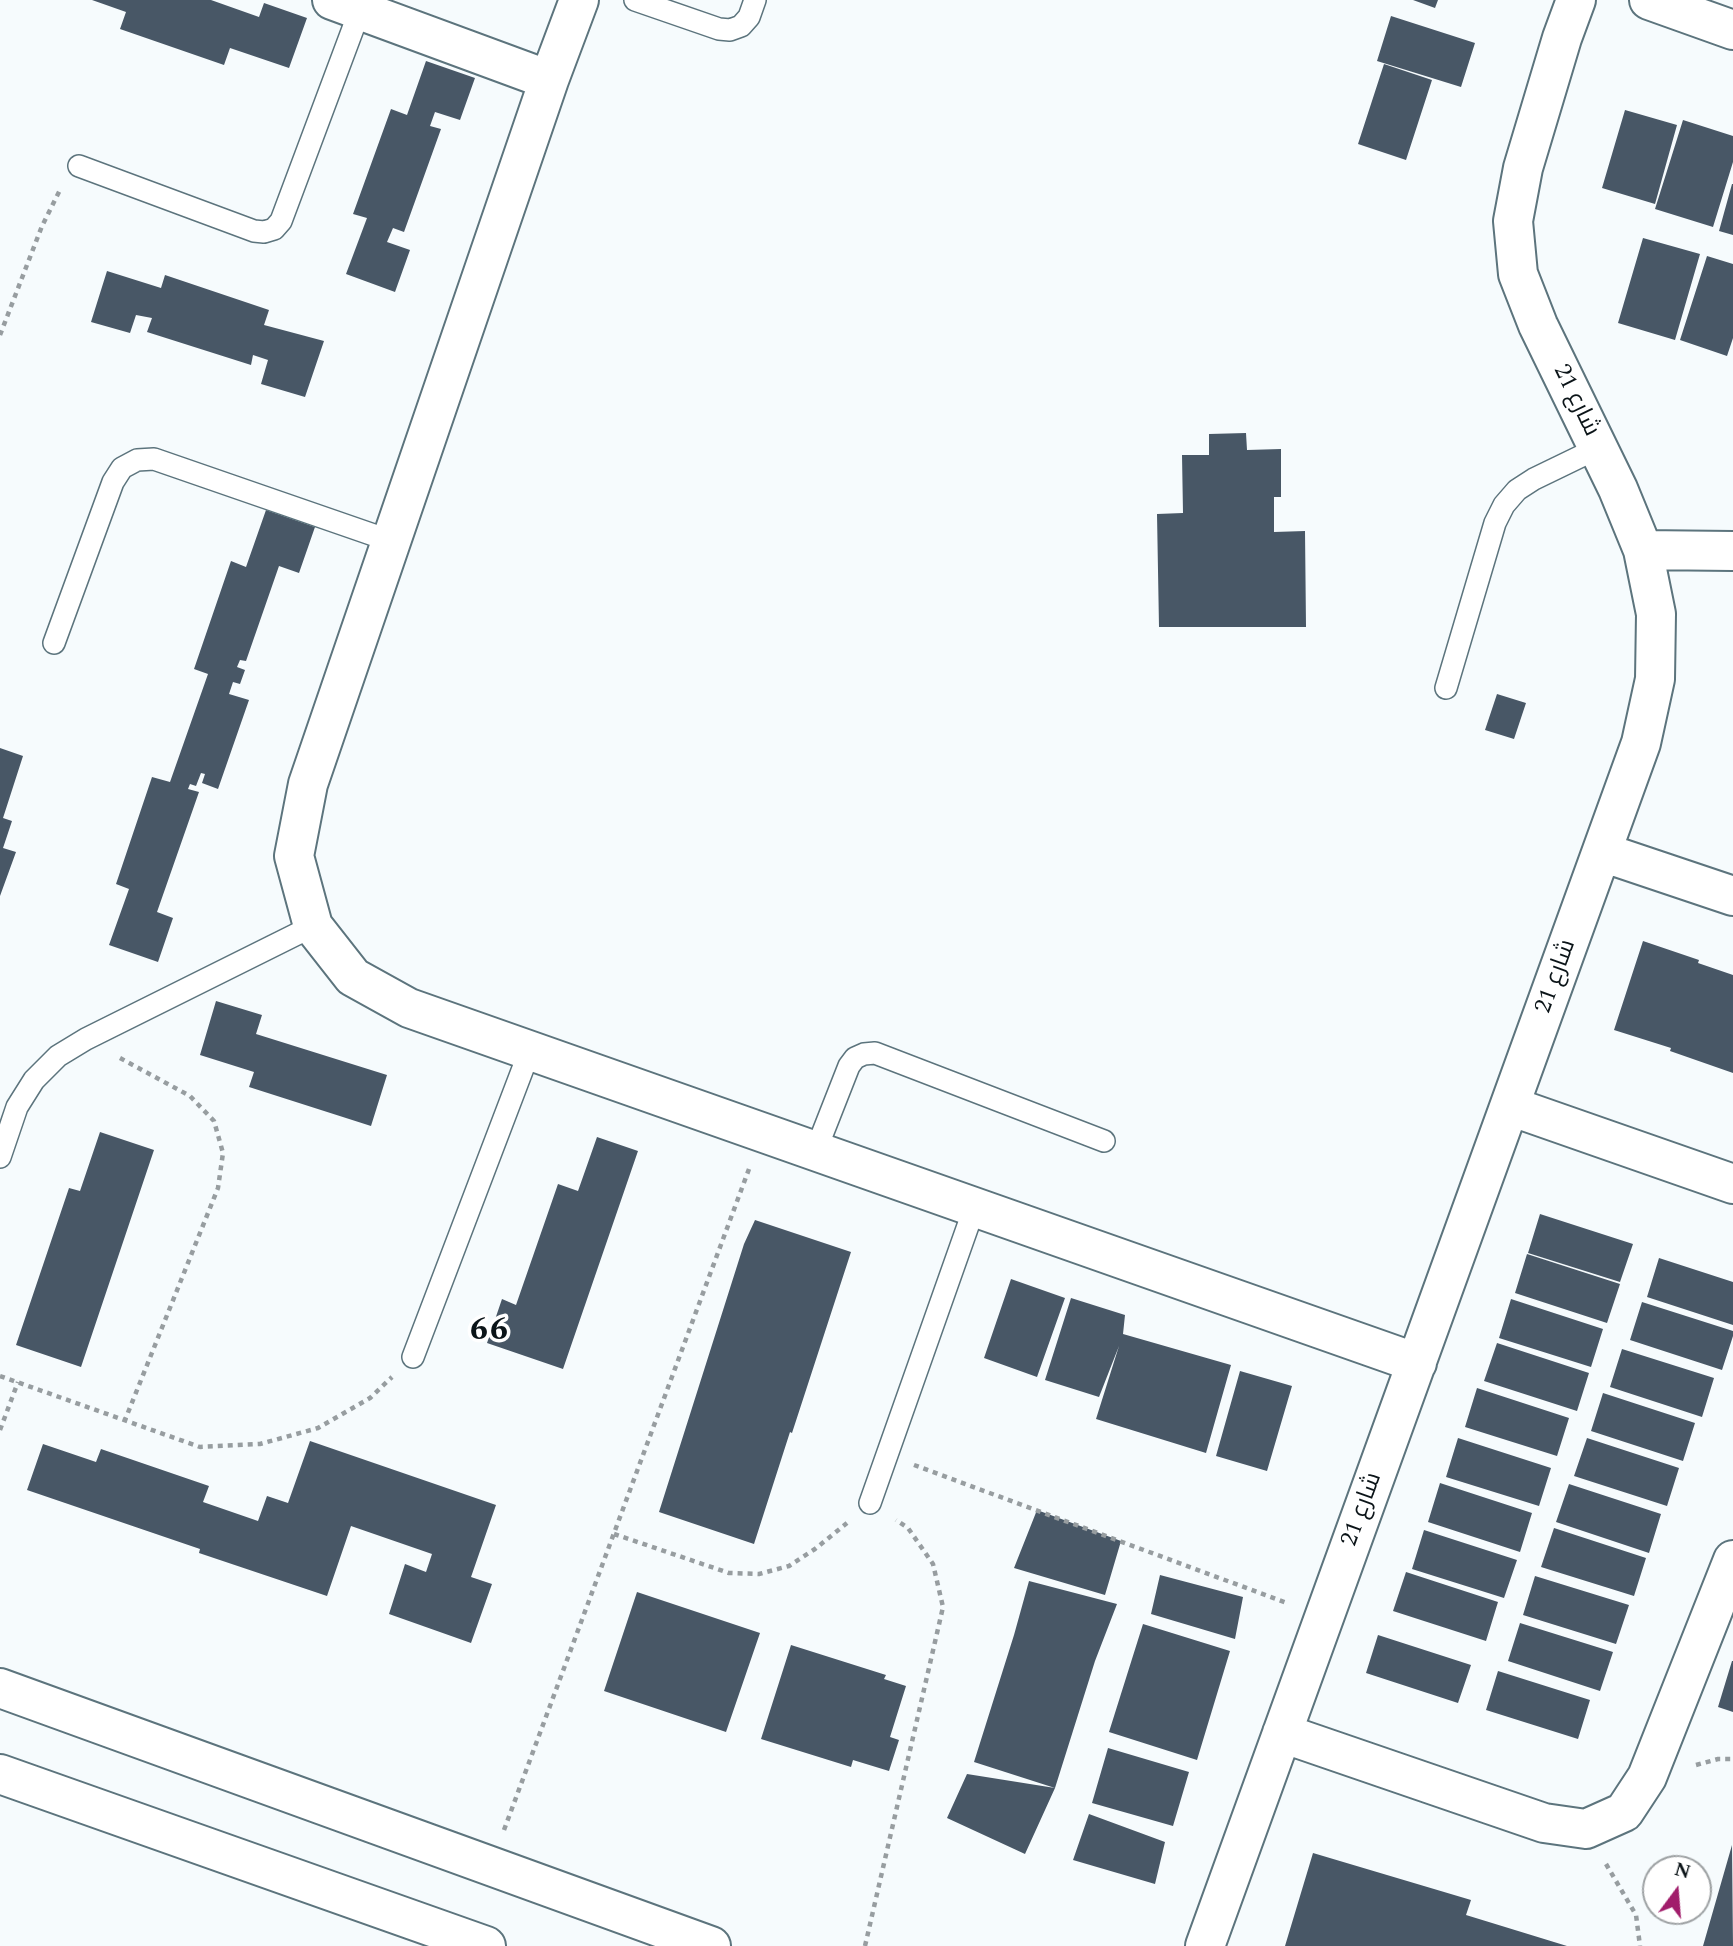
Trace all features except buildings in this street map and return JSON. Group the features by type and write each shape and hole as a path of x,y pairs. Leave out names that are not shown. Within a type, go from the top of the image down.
{"street":[{"path":"579,0 549,80 308,784 294,856 313,926 353,977 409,1008 1417,1363"},
{"name":"شارع 21","path":"1205,1946 1641,743 1655,680 1656,614 1643,550 1618,489 1538,325 1518,274 1513,221 1523,168 1576,0"},
{"path":"1649,0 1733,30"},
{"path":"346,5 549,80"},
{"path":"1643,550 1733,551"},
{"path":"1602,852 1733,896"},
{"path":"1510,1106 1733,1184"},
{"path":"1282,1733 1544,1823 1586,1829 1624,1812 1647,1777 1733,1560"},
{"path":"0,1688 711,1946"},
{"path":"0,1774 486,1946"}],"lane":[{"path":"635,0 719,29 730,30 741,26 749,18 755,0"},
{"path":"79,166 254,232 274,229 281,221 346,5"},
{"path":"1446,688 1495,523 1504,505 1517,490 1534,479 1598,448"},
{"path":"54,643 113,482 122,468 137,460 154,459 391,541"},
{"path":"0,1157 16,1107 34,1080 58,1056 86,1039 313,926"},
{"path":"413,1357 530,1049"},
{"path":"816,1150 849,1066 855,1058 875,1053 1104,1141"},
{"path":"870,1503 975,1206"}],"path":[{"path":"0,335 52,204 79,166"},
{"path":"86,1039 190,1096 214,1121 223,1153 218,1188 125,1420"},
{"path":"491,1866 762,1132"},
{"path":"0,1376 200,1447 260,1444 318,1428 370,1398 413,1357"},
{"path":"0,1430 18,1382"},
{"path":"887,1455 1324,1617"},
{"path":"614,1534 729,1573 759,1574 789,1566 870,1503 908,1528 933,1564 943,1607 865,1946"},
{"path":"1586,1829 1636,1915 1640,1946"}],"district":[{"name":"66","path":"490,1333"}]}
